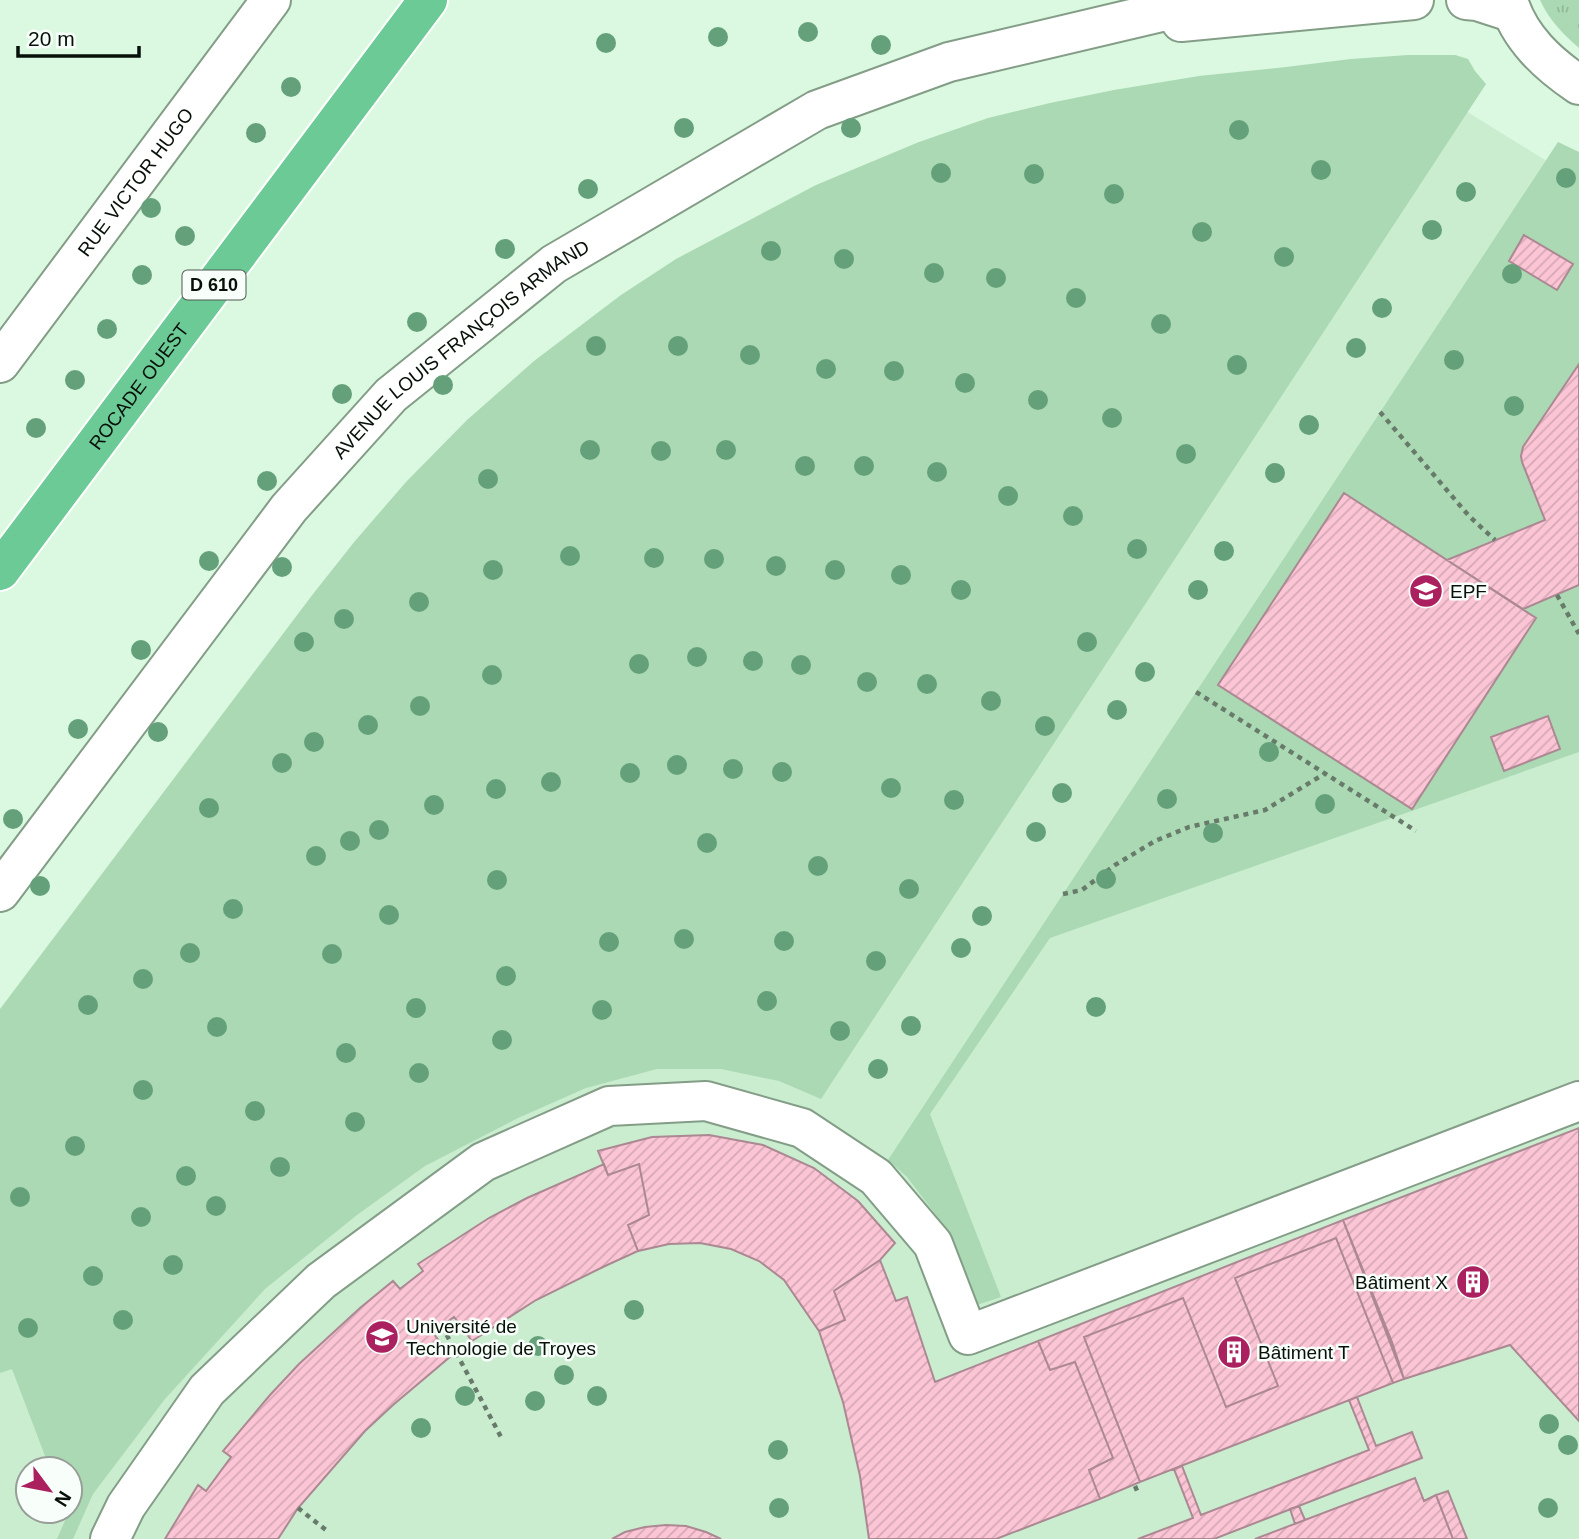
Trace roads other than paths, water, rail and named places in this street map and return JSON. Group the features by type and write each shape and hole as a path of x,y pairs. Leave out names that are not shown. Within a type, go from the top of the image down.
{"main road":[{"name":"ROCADE OUEST","path":"0,571 428,0"}],"street":[{"name":"RUE VICTOR HUGO","path":"0,363 271,0"},
{"name":"AVENUE LOUIS FRANÇOIS ARMAND","path":"0,892 289,508 391,395 554,264 817,110 950,62 1212,0"},
{"name":"AVENUE LOUIS FRANÇOIS ARMAND","path":"1088,30 1414,0"},
{"path":"1466,0 1510,6 1530,43 1554,68 1579,85"},
{"path":"110,1539 126,1506 207,1390 321,1281 483,1162 609,1105 706,1101 802,1128 876,1177 933,1244 968,1335 1579,1101"}],"place":[{"name":"EPF","path":"1426,591"},
{"name":"Bâtiment X","path":"1473,1282"},
{"name":"Université de Technologie de Troyes","path":"382,1337"},
{"name":"Bâtiment T","path":"1234,1352"}]}
